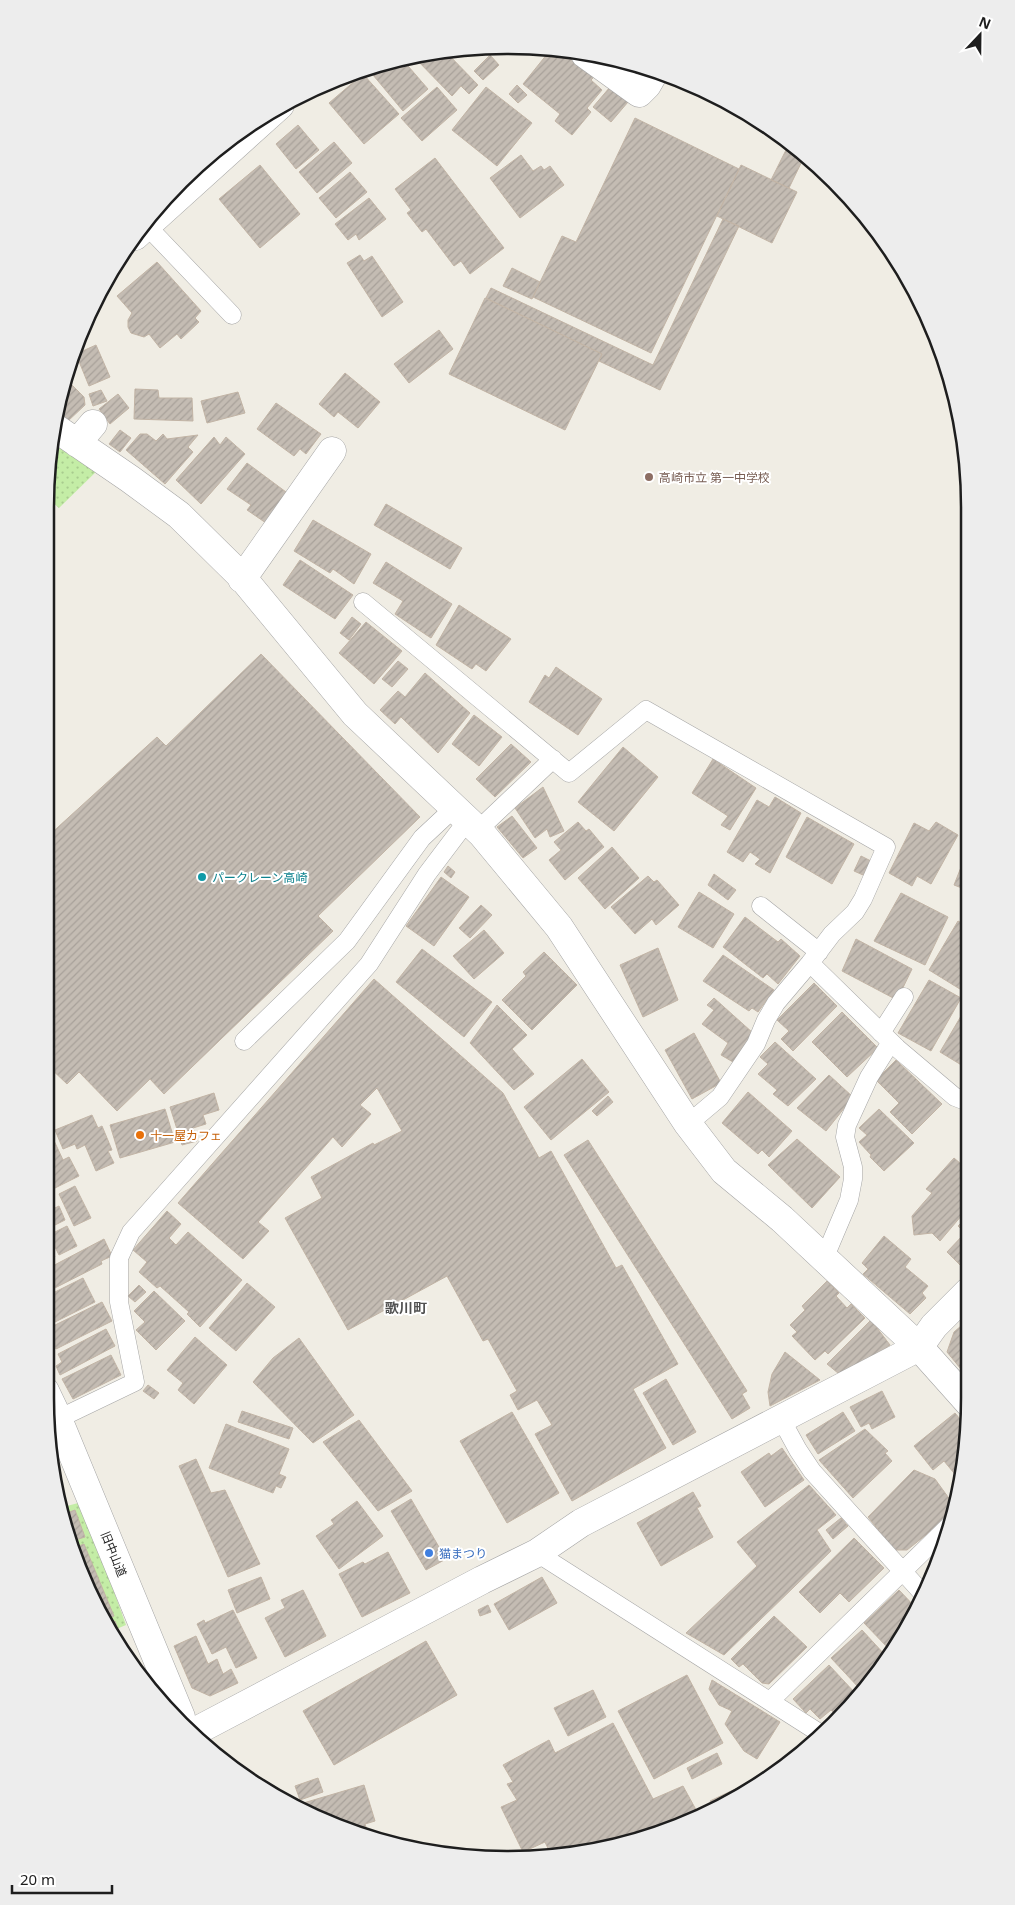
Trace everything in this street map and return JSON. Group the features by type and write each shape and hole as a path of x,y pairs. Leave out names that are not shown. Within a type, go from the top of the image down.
{"street":[{"path":"596,62 639,93 650,77"},
{"path":"61,429 85,434 130,479 179,516 242,579 355,714 466,820 559,927 688,1124 724,1171 782,1219 919,1347 961,1394"},
{"path":"242,579 332,451"},
{"path":"199,1730 473,1584 536,1553 581,1523 919,1347 934,1326 961,1299"},
{"name":"旧中山道","path":"55,1416 177,1708"}],"lane":[{"path":"145,235 232,315"},
{"path":"362,602 569,773 646,710 886,846 855,912 832,934 776,1003 766,1020 756,1044 720,1096 688,1124"},
{"path":"244,1041 347,941 374,907 422,838 466,820 552,759"},
{"path":"54,1409 135,1382 120,1302 120,1258 131,1232 368,964 427,874 466,820"},
{"path":"761,906 814,957 886,1038 955,1097 961,1099"},
{"path":"824,1258 849,1200 853,1167 845,1136 847,1125 904,997"},
{"path":"781,1419 812,1471 918,1589"},
{"path":"770,1701 940,1534"},
{"path":"536,1553 816,1730"}],"green space":[{"path":"60,435 101,467 59,508 54,504"},
{"path":"82,1502 126,1625 118,1629 101,1598 88,1571 67,1506"}],"building":[{"path":"490,55 499,65 483,80 474,71"},
{"path":"546,56 578,60 596,75 591,80 602,90 587,108 591,112 572,135 555,121 560,114 523,84"},
{"path":"451,58 478,85 469,94 461,86 452,96 419,62"},
{"path":"407,65 428,89 403,111 373,75"},
{"path":"366,77 399,114 364,144 329,103 356,80"},
{"path":"517,85 527,95 518,103 509,94"},
{"path":"437,87 457,110 422,141 401,118"},
{"path":"486,87 532,123 497,166 452,130"},
{"path":"610,87 628,102 611,122 593,107"},
{"path":"635,118 739,169 651,353 533,297 562,236 576,242"},
{"path":"298,125 319,150 296,169 276,144"},
{"path":"334,142 352,163 317,193 299,172"},
{"path":"786,150 802,162 789,188 771,180"},
{"path":"521,155 533,171 541,166 544,170 550,166 564,185 520,218 490,178"},
{"path":"435,158 504,248 470,274 461,261 454,266 426,229 422,232 407,213 411,210 395,189"},
{"path":"260,165 300,214 260,248 219,199"},
{"path":"741,165 797,192 772,243 717,216"},
{"path":"350,172 367,192 336,218 319,198"},
{"path":"369,198 386,219 359,240 356,234 348,240 335,224"},
{"path":"723,219 739,226 660,390 599,361 602,354 486,298 491,288 653,365"},
{"path":"360,255 364,261 372,256 403,302 382,317 347,263"},
{"path":"157,262 201,311 195,318 199,322 181,339 177,334 160,348 149,334 144,337 131,333 128,327 128,320 132,313 117,296"},
{"path":"512,268 540,282 532,299 503,286"},
{"path":"485,298 602,354 565,430 449,374"},
{"path":"439,330 453,349 409,383 394,364"},
{"path":"96,345 110,377 89,386 79,360 82,351"},
{"path":"345,373 380,402 358,428 338,412 334,417 319,404"},
{"path":"71,384 84,397 85,405 68,421 63,416"},
{"path":"135,389 158,390 159,398 192,398 193,421 134,419"},
{"path":"101,390 107,401 93,406 89,394"},
{"path":"238,392 245,413 207,423 201,401"},
{"path":"118,394 129,408 110,424 99,409"},
{"path":"276,403 321,434 306,454 300,449 294,456 257,429"},
{"path":"120,430 131,438 120,452 109,444"},
{"path":"140,434 147,434 156,441 163,434 167,439 198,435 188,447 193,452 165,484 126,450"},
{"path":"214,437 220,445 226,437 245,454 201,504 176,480"},
{"path":"247,463 286,492 266,523 247,510 251,505 227,489"},
{"path":"386,504 462,548 450,569 374,525"},
{"path":"313,520 371,554 354,584 333,569 330,573 294,551"},
{"path":"300,560 353,595 335,619 283,585"},
{"path":"386,562 452,604 431,638 395,614 403,601 373,583"},
{"path":"459,605 511,639 486,671 476,664 472,669 436,645"},
{"path":"352,617 361,624 349,640 340,633"},
{"path":"366,622 402,651 374,684 339,653"},
{"name":"パークレーン高崎","path":"261,654 420,817 318,916 333,931 164,1094 150,1079 117,1111 79,1072 67,1084 54,1072 54,831 157,737 166,746"},
{"path":"398,661 408,669 392,687 382,679"},
{"path":"556,667 602,699 578,735 529,702 545,675 549,678"},
{"path":"425,673 470,713 438,753 401,717 395,724 380,710 398,691 405,697"},
{"path":"474,715 502,737 479,766 452,744"},
{"path":"511,744 531,762 495,797 476,779"},
{"path":"623,747 658,777 614,831 578,802"},
{"path":"713,759 756,788 730,830 721,825 728,816 692,793"},
{"path":"543,787 564,831 550,837 547,829 535,838 515,808"},
{"path":"775,797 801,813 770,873 755,864 760,859 750,852 743,862 727,852 757,800 769,807"},
{"path":"512,816 537,848 523,858 497,827"},
{"path":"807,817 854,844 832,884 786,857"},
{"path":"578,822 586,831 589,829 604,847 565,880 549,860 561,850 554,842"},
{"path":"936,822 958,835 931,884 917,876 912,886 889,873 914,823 929,831"},
{"path":"612,847 639,878 605,909 578,878"},
{"path":"861,856 871,861 863,875 854,871"},
{"path":"448,866 455,872 451,878 444,872"},
{"path":"961,867 961,888 954,885"},
{"path":"714,874 736,890 728,900 708,885"},
{"path":"648,876 654,882 657,880 679,905 656,925 652,919 635,934 611,907"},
{"path":"441,877 469,897 434,946 406,926"},
{"path":"699,892 734,914 713,948 678,927"},
{"path":"901,893 948,917 925,965 874,941"},
{"path":"481,905 492,915 470,938 459,928"},
{"path":"745,917 778,942 781,939 800,956 778,984 767,974 763,978 723,947"},
{"path":"958,921 961,923 961,990 929,970"},
{"path":"484,930 504,953 474,979 453,956"},
{"path":"856,939 912,969 897,1000 842,971"},
{"path":"658,948 678,1000 643,1017 620,965"},
{"path":"422,949 492,1002 464,1037 396,982"},
{"path":"544,952 577,985 532,1030 502,1000 526,976 523,972"},
{"path":"723,955 774,990 758,1012 752,1008 749,1011 703,981"},
{"path":"374,979 503,1093 539,1158 551,1151 616,1268 622,1265 678,1364 633,1389 666,1448 572,1501 535,1434 552,1425 537,1400 518,1410 510,1395 517,1391 488,1339 483,1341 447,1276 348,1330 285,1218 322,1198 311,1177 373,1143 374,1145 402,1131 377,1088 360,1105 371,1114 342,1147 333,1137 258,1222 269,1231 243,1259 178,1203"},
{"path":"929,980 961,998 931,1051 898,1033"},
{"path":"814,983 837,1006 793,1051 781,1039 789,1031 777,1020"},
{"path":"714,998 753,1033 733,1062 721,1055 728,1043 702,1024 714,1010 707,1005"},
{"path":"497,1005 527,1035 512,1049 534,1074 514,1090 470,1043"},
{"path":"842,1012 878,1048 847,1077 812,1042"},
{"path":"961,1016 961,1065 940,1052"},
{"path":"694,1033 721,1083 692,1099 665,1050"},
{"path":"775,1042 816,1079 788,1106 773,1094 777,1090 758,1074 768,1064 760,1057"},
{"path":"582,1059 609,1092 551,1140 524,1107"},
{"path":"896,1060 942,1104 912,1134 890,1112 899,1103 876,1080"},
{"path":"829,1075 853,1097 826,1131 797,1108"},
{"path":"748,1092 792,1131 769,1157 762,1150 758,1154 722,1123"},
{"path":"214,1093 219,1110 203,1115 206,1124 193,1128 197,1141 182,1145 170,1107"},
{"path":"608,1096 613,1102 597,1116 592,1111"},
{"path":"165,1109 175,1142 120,1158 110,1125"},
{"path":"879,1109 914,1143 884,1171 859,1142 867,1135 859,1128"},
{"path":"92,1115 98,1128 102,1126 112,1150 108,1151 114,1163 96,1171 85,1145 77,1149 75,1144 63,1149 55,1130"},
{"path":"797,1139 840,1177 812,1208 768,1165"},
{"path":"588,1140 747,1391 742,1394 750,1408 732,1419 564,1155"},
{"path":"54,1141 63,1160 69,1157 79,1176 54,1188"},
{"path":"954,1158 961,1164 961,1216 940,1241 932,1233 914,1235 912,1216 932,1193 926,1189"},
{"path":"75,1186 91,1218 74,1226 59,1194"},
{"path":"54,1206 55,1208 59,1206 65,1220 54,1226"},
{"path":"167,1211 181,1224 169,1238 176,1245 188,1232 242,1280 200,1327 187,1314 189,1312 160,1286 157,1288 139,1272 147,1262 133,1250"},
{"path":"67,1226 77,1246 59,1255 54,1245 54,1232"},
{"path":"884,1236 911,1259 905,1267 928,1286 922,1293 926,1298 910,1314 863,1274 868,1269 862,1263"},
{"path":"961,1237 961,1266 947,1252"},
{"path":"104,1239 112,1256 101,1261 102,1264 54,1288 54,1265"},
{"path":"83,1278 95,1302 54,1322 54,1292"},
{"path":"827,1281 839,1293 836,1296 847,1308 851,1304 865,1318 828,1354 825,1351 815,1360 792,1336 797,1332 790,1325 805,1310 802,1306"},
{"path":"247,1283 275,1307 236,1351 209,1328"},
{"path":"139,1285 146,1292 135,1302 128,1296"},
{"path":"154,1291 185,1321 156,1350 136,1330 145,1322 134,1311"},
{"path":"102,1302 112,1321 56,1349 54,1345 54,1326"},
{"path":"871,1320 890,1345 844,1378 827,1364"},
{"path":"961,1326 961,1369 947,1352 954,1332"},
{"path":"106,1329 115,1346 60,1375 56,1366 62,1362 58,1354"},
{"path":"195,1337 227,1365 194,1404 178,1390 183,1383 167,1370"},
{"path":"299,1338 354,1415 313,1443 253,1382 273,1358"},
{"path":"785,1352 820,1380 770,1406 768,1392 772,1374"},
{"path":"111,1355 121,1375 73,1399 62,1379"},
{"path":"666,1379 696,1432 673,1445 643,1393"},
{"path":"148,1385 159,1393 154,1399 143,1391"},
{"path":"882,1391 895,1417 872,1429 869,1423 861,1427 850,1407"},
{"path":"242,1411 293,1428 289,1439 238,1422"},
{"path":"512,1412 559,1493 507,1523 460,1441"},
{"path":"843,1412 855,1431 818,1454 806,1435"},
{"path":"955,1413 960,1419 955,1474 944,1461 933,1470 914,1446"},
{"path":"359,1420 412,1491 378,1511 323,1442"},
{"path":"226,1424 289,1449 279,1474 286,1477 281,1488 276,1486 273,1493 209,1468"},
{"path":"865,1429 888,1451 885,1453 892,1461 853,1498 819,1460"},
{"path":"782,1448 804,1480 765,1507 741,1472 769,1453 771,1456"},
{"path":"196,1459 211,1493 225,1490 260,1564 228,1577 179,1466"},
{"path":"914,1470 935,1479 950,1499 944,1521 907,1550 894,1550 868,1517"},
{"path":"809,1485 836,1515 817,1530 831,1551 724,1655 686,1633 757,1566 737,1542"},
{"path":"693,1492 701,1506 697,1508 713,1537 661,1566 637,1523"},
{"path":"411,1499 446,1559 426,1570 391,1511"},
{"path":"357,1501 383,1536 339,1569 316,1536 334,1524 331,1520"},
{"path":"75,1510 85,1537 77,1540 68,1512"},
{"path":"841,1518 848,1526 833,1539 826,1530"},
{"path":"854,1538 884,1568 849,1602 840,1593 820,1613 799,1592"},
{"path":"84,1544 114,1616 111,1617 88,1571 79,1546"},
{"path":"388,1552 410,1593 362,1617 339,1574 363,1562 365,1564"},
{"path":"261,1577 270,1599 237,1613 228,1590"},
{"path":"542,1577 557,1603 509,1630 494,1604"},
{"path":"303,1590 326,1636 285,1657 265,1618 285,1608 281,1600"},
{"path":"899,1590 911,1603 887,1647 864,1623"},
{"path":"488,1605 491,1612 480,1616 478,1610"},
{"path":"233,1610 257,1658 236,1668 226,1647 212,1654 197,1624 204,1620 205,1623"},
{"path":"774,1616 807,1647 769,1684 762,1683 743,1664 739,1667 731,1659"},
{"path":"862,1630 883,1653 857,1686 831,1658"},
{"path":"196,1636 208,1664 217,1659 223,1674 231,1669 238,1683 210,1696 192,1688 174,1646"},
{"path":"426,1641 457,1695 334,1765 303,1711"},
{"path":"829,1665 853,1691 834,1712 831,1710 820,1719 810,1709 806,1713 793,1699"},
{"path":"687,1675 723,1743 654,1779 618,1711"},
{"path":"712,1680 780,1722 757,1759 744,1751 725,1724 732,1711 719,1705 709,1689"},
{"path":"593,1690 606,1717 568,1736 554,1708"},
{"path":"613,1723 653,1799 683,1786 696,1810 653,1827 596,1843 548,1849 545,1842 522,1851 501,1807 517,1800 507,1784 513,1782 503,1765 549,1740 555,1753"},
{"path":"717,1753 722,1764 692,1779 687,1768"},
{"path":"318,1778 323,1792 300,1800 295,1786"},
{"path":"364,1785 375,1821 365,1824 366,1828 334,1817 305,1803"},
{"path":"738,1788 711,1802 710,1801"}],"place":[{"name":"高崎市立 第一中学校","path":"649,477"},
{"name":"パークレーン高崎","path":"202,877"},
{"name":"十一屋カフェ","path":"140,1135"},
{"name":"猫まつり","path":"429,1553"}],"district":[{"name":"歌川町","path":"406,1307"}]}
